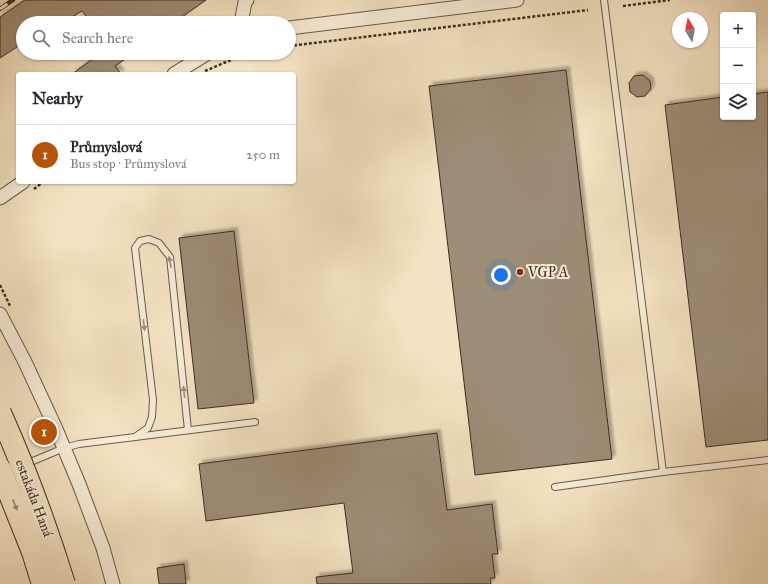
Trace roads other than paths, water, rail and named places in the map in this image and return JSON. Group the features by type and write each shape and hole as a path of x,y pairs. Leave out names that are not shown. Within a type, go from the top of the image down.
{"highway":[{"name":"estakáda Haná","path":"0,413 26,474 52,544 64,584"},
{"name":"estakáda Haná","path":"0,469 33,552 43,584"}],"street":[{"path":"243,16 247,0"},
{"path":"296,27 517,0"},
{"path":"177,72 197,60"},
{"path":"0,198 20,184"},
{"path":"0,314 25,362 56,429 82,491 103,548 113,584"}],"lane":[{"path":"604,0 663,472"},
{"path":"135,437 148,428 152,417 153,400 135,248 140,241 150,239 159,243 170,257 188,430"},
{"path":"33,461 64,448 79,444 255,422"},
{"path":"555,487 663,472 768,460"}],"railway":[{"path":"0,9 13,0"}],"place":[{"name":"VGP A","path":"520,272"},
{"name":"Průmyslová","path":"44,432"}]}
